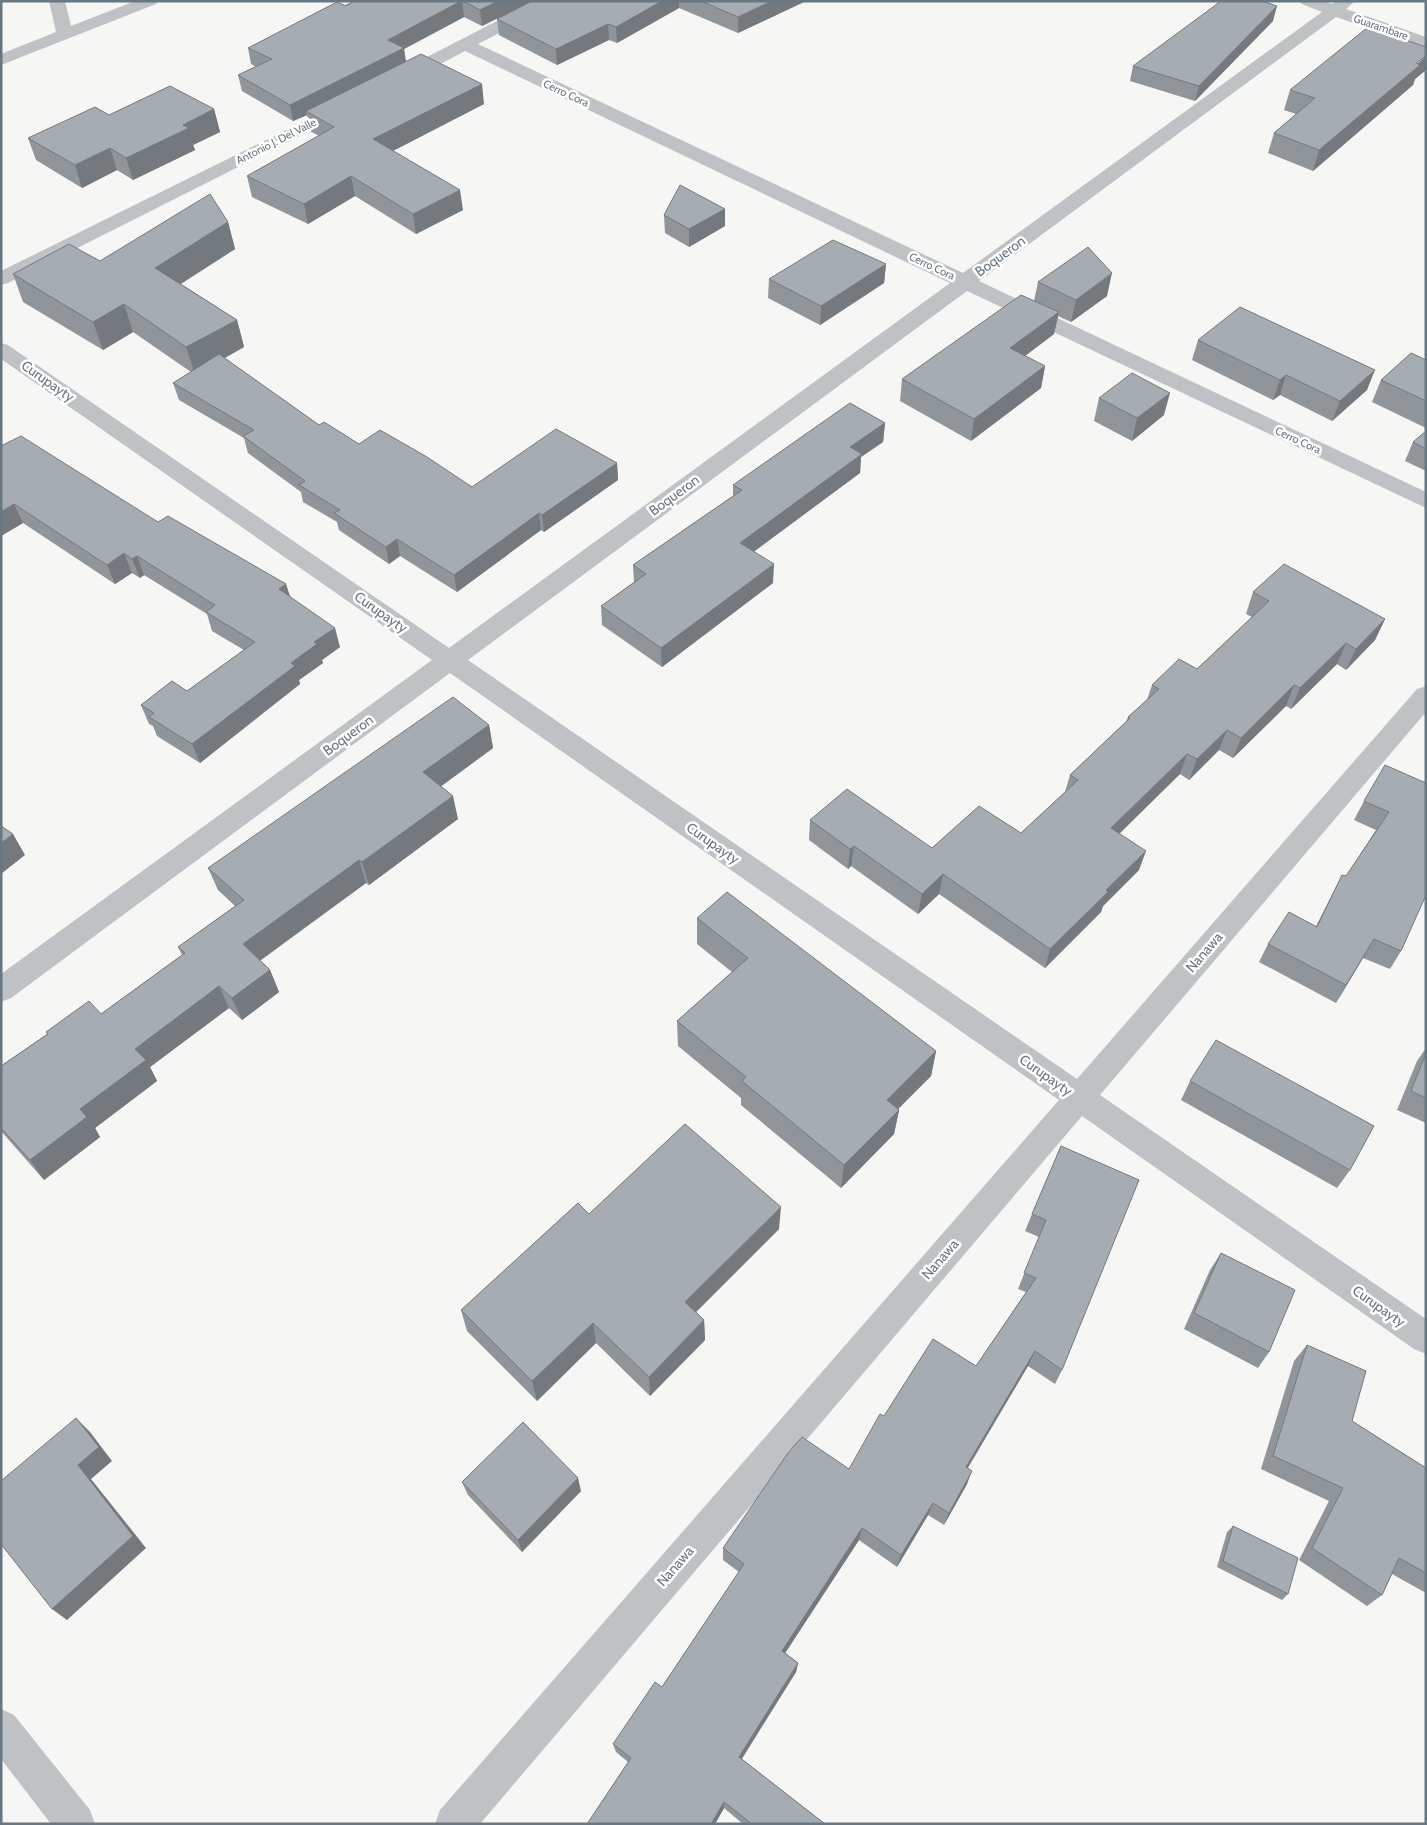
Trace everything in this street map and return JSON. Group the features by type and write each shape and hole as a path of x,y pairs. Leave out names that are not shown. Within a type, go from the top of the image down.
{"street":[{"path":"57,1 65,35"},
{"path":"1,60 150,1"},
{"path":"387,85 549,1"},
{"name":"Guarambare","path":"1308,1 1341,6 1426,43"},
{"name":"Boqueron","path":"1,990 1341,6"},
{"name":"Cerro Cora","path":"466,45 1426,500"},
{"name":"Antonio J. Del Valle","path":"1,279 360,98"},
{"name":"Curupayty","path":"1,349 1426,1338"},
{"name":"Nanawa","path":"454,1824 1426,695"},
{"path":"1,1728 76,1824"}],"building":[{"path":"354,1 461,1 388,40 404,48 290,105 238,75 272,59 248,48 337,2 346,6"},
{"path":"463,1 498,1 480,10"},
{"path":"532,1 662,1 616,27 608,24 556,49 497,19"},
{"path":"701,1 772,1 738,17"},
{"path":"1221,1 1262,1 1277,6 1199,86 1133,66"},
{"path":"1368,27 1426,47 1426,56 1416,63 1420,65 1319,150 1274,133 1315,98 1290,90"},
{"path":"421,54 482,84 373,139 460,190 413,214 351,176 304,204 247,176 334,127 306,111"},
{"path":"170,86 214,109 183,125 189,128 126,158 110,148 75,165 28,138 95,107 109,115"},
{"path":"680,185 725,209 689,229 664,215"},
{"path":"210,194 228,222 155,268 237,320 186,347 124,304 93,322 13,274 69,244 100,261"},
{"path":"833,240 886,264 821,306 769,279"},
{"path":"1088,247 1112,273 1076,300 1038,282"},
{"path":"1021,295 1059,312 1010,348 1045,366 974,419 902,379"},
{"path":"1240,307 1375,370 1340,401 1286,375 1280,380 1198,340"},
{"path":"1411,353 1426,360 1426,401 1381,380"},
{"path":"219,354 319,425 324,422 359,444 380,430 427,457 472,487 556,429 617,463 542,515 539,513 454,575 397,539 386,547 334,513 340,510 299,485 305,481 243,436 254,430 173,383"},
{"path":"1132,373 1170,393 1137,418 1099,398"},
{"path":"850,403 885,423 850,447 862,454 740,543 774,564 661,648 601,606 646,574 633,565 742,490 733,485"},
{"path":"1426,431 1426,449 1413,442"},
{"path":"21,436 158,522 168,516 286,584 279,589 335,628 314,642 317,644 291,663 295,666 192,744 149,717 154,713 141,705 172,681 187,691 255,642 206,612 215,605 137,556 132,559 124,553 107,565 14,504 1,512 1,446"},
{"path":"1284,564 1385,619 1356,649 1346,643 1300,688 1294,685 1241,738 1227,730 1197,759 1187,754 1111,828 1146,851 1106,890 1108,892 1050,949 943,874 922,894 854,846 850,849 810,820 847,789 932,848 979,806 1021,833 1078,780 1070,775 1159,689 1152,685 1179,659 1197,669 1269,601 1253,592"},
{"path":"453,697 489,725 423,772 453,796 362,862 359,860 243,944 270,970 232,998 219,986 135,1049 146,1060 80,1109 87,1117 30,1160 1,1128 1,1066 48,1034 46,1032 89,1001 101,1014 185,953 178,947 244,900 208,868"},
{"path":"1385,765 1426,783 1426,895 1401,951 1374,939 1346,985 1268,944 1289,912 1317,927 1342,875 1346,876 1389,812 1364,801"},
{"path":"1,826 13,834 1,843"},
{"path":"727,892 936,1051 887,1100 899,1110 844,1165 742,1081 746,1077 677,1021 748,958 697,918"},
{"path":"1216,1040 1374,1126 1350,1170 1190,1081"},
{"path":"1426,1053 1426,1098 1411,1091"},
{"path":"685,1124 781,1207 685,1302 704,1320 649,1377 593,1323 532,1381 461,1310 578,1203 589,1214"},
{"path":"1061,1146 1139,1180 1062,1370 1035,1351 966,1467 972,1471 949,1513 933,1503 901,1555 862,1528 782,1651 798,1663 739,1757 825,1824 752,1824 724,1802 711,1824 587,1824 631,1758 613,1744 655,1682 662,1687 744,1564 723,1548 788,1453 802,1437 849,1469 880,1414 884,1416 933,1339 976,1366 1036,1278 1024,1273 1046,1220 1032,1214"},
{"path":"1221,1253 1295,1290 1269,1352 1194,1313"},
{"path":"1307,1345 1366,1371 1352,1421 1426,1468 1426,1573 1399,1558 1382,1595 1312,1548 1343,1488 1273,1456"},
{"path":"76,1418 99,1447 78,1465 133,1536 52,1609 1,1544 1,1481"},
{"path":"523,1422 578,1478 518,1540 462,1482"},
{"path":"1233,1526 1298,1558 1288,1594 1223,1561"}]}
